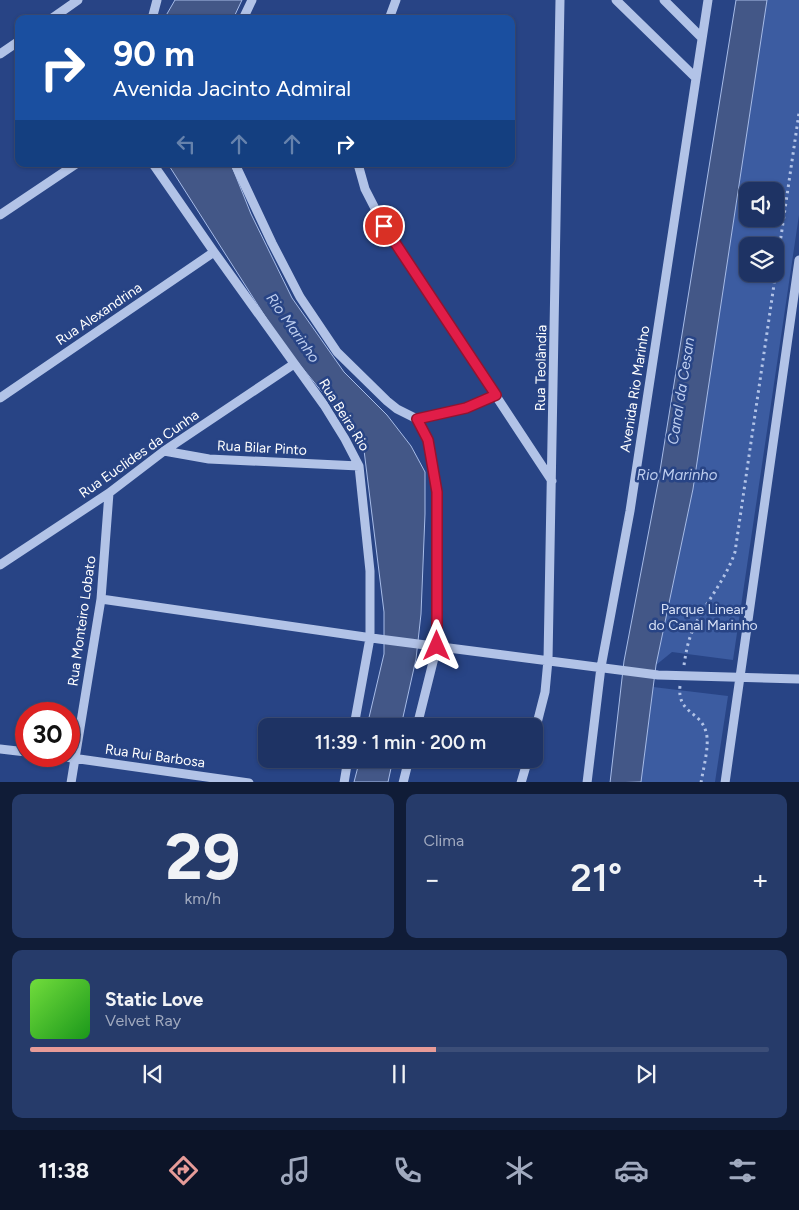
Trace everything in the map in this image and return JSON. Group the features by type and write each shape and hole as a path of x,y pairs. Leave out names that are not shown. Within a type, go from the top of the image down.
{"street":[{"path":"57,15 78,0"},
{"path":"153,15 157,0"},
{"path":"245,15 252,0"},
{"path":"390,15 396,0"},
{"name":"Rua Teolândia","path":"538,718 545,692 548,660 560,0"},
{"path":"616,0 696,78"},
{"path":"664,0 702,38"},
{"name":"Avenida Rio Marinho","path":"587,782 602,668 630,511 708,0"},
{"path":"0,54 15,44"},
{"path":"0,215 72,167"},
{"name":"Rua Beira Rio","path":"155,167 294,364 345,439 359,466 375,639 356,718"},
{"path":"236,167 300,297 337,352 387,402 417,419 428,440 437,492 437,646 419,718"},
{"path":"359,167 365,189 384,226 552,481"},
{"name":"Rua Alexandrina","path":"0,398 214,252"},
{"path":"725,782 799,260"},
{"name":"Rua Euclides da Cunha","path":"0,565 109,493 164,451 294,364"},
{"path":"417,419 466,408 496,395"},
{"name":"Rua Bilar Pinto","path":"164,451 209,459 359,466"},
{"name":"Rua Monteiro Lobato","path":"80,727 101,599 109,493"},
{"path":"101,599 375,639 658,675 799,679"},
{"path":"0,749 15,751"},
{"name":"Rua Rui Barbosa","path":"80,759 249,782"},
{"name":"Rua Monteiro Lobato","path":"71,782 74,767"},
{"path":"344,782 346,768"},
{"path":"403,782 407,768"},
{"path":"521,782 525,768"}],"path":[{"path":"701,782 707,742 706,731 699,719 688,711 682,702 680,690 682,676 688,641 694,626 728,569 735,552 799,113"}],"green space":[{"name":"Parque Linear do Canal Marinho","path":"767,0 799,0 799,215 733,660 672,652 656,665 693,489 739,185 739,227 784,227 784,182 739,182"},
{"path":"653,687 728,696 715,782 641,782"}],"water":[{"path":"175,0 242,0 235,15 166,15"},
{"name":"Rio Marinho","path":"736,0 767,0 693,489 656,665 641,782 610,782 624,661 658,483"},
{"path":"170,167 232,167 251,214 292,298 344,372 387,415 411,446 425,472 421,614 416,659 403,718 369,718 384,654 384,612 363,442 282,343"},
{"path":"358,768 391,768 388,782 354,782"}],"route":[{"path":"384,226 496,395 466,408 417,419 428,440 437,492 437,646"}],"water label":[{"name":"Canal da Cesan","path":"681,391"}]}
